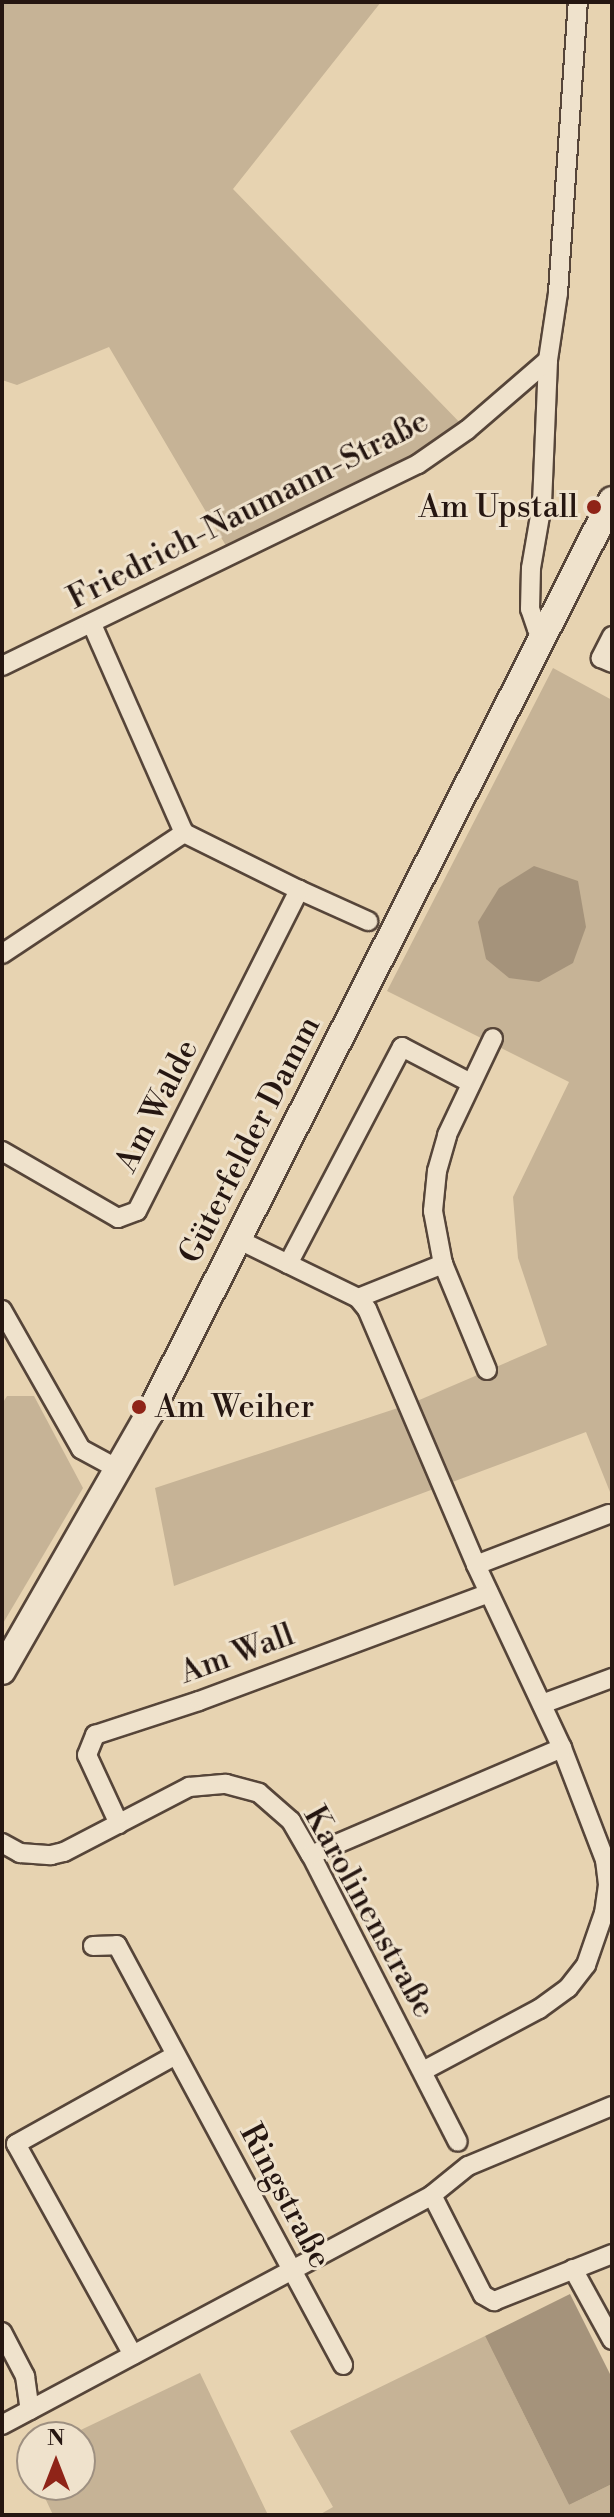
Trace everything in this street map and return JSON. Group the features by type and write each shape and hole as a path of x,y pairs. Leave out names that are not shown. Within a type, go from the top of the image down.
{"street":[{"path":"544,633 537,629 530,609 531,568 542,504 548,360 558,293 578,2"},
{"name":"Friedrich-Naumann-Straße","path":"2,666 418,464 467,430 548,360"},
{"name":"Güterfelder Damm","path":"2,1671 118,1469 612,500"},
{"path":"92,624 184,833 368,921"},
{"path":"612,636 601,658 612,663"},
{"path":"2,954 184,833"},
{"name":"Am Walde","path":"2,1151 118,1218 137,1211 299,890"},
{"path":"487,1370 443,1264 433,1211 437,1171 447,1135 493,1038"},
{"path":"288,1264 402,1047 471,1083"},
{"path":"237,1239 358,1298 367,1309 476,1565 562,1748 598,1836 608,1885 604,1913 586,1965 568,1988 539,2009 423,2071"},
{"path":"358,1298 443,1264"},
{"path":"2,1310 81,1449 118,1469"},
{"path":"476,1565 609,1514"},
{"name":"Am Wall","path":"119,1824 87,1755 95,1735 199,1701 489,1593"},
{"path":"542,1704 612,1678"},
{"path":"311,1855 562,1748"},
{"name":"Karolinenstraße","path":"2,1843 20,1853 51,1855 189,1787 226,1784 259,1793 291,1821 311,1855 458,2142"},
{"name":"Ringstraße","path":"93,1946 117,1945 174,2056 299,2266 343,2365"},
{"path":"133,2355 9,2148 174,2056"},
{"path":"2,2425 432,2195 468,2166 612,2106"},
{"path":"432,2195 483,2295 494,2301 612,2254"},
{"path":"573,2269 612,2340"},
{"path":"2,2332 25,2376 30,2410"}],"shaded area":[{"path":"2,2 381,2 233,189 467,430 232,556 109,347 17,385 2,380"},
{"path":"553,668 612,700 612,1497 586,1432 174,1586 155,1488 410,1404 547,1345 518,1258 513,1197 569,1082 387,991"},
{"path":"534,866 578,881 586,927 573,963 539,982 509,978 486,959 478,922 499,888"},
{"path":"7,1396 34,1396 83,1488 2,1625 2,1404"},
{"path":"570,2294 612,2378 612,2484 569,2505 485,2336"},
{"path":"485,2336 569,2505 612,2484 612,2515 319,2515 333,2507 290,2431"},
{"path":"200,2373 268,2515 53,2515 46,2501 96,2501 96,2423"}],"place":[{"name":"Am Upstall","path":"594,507"},
{"name":"Am Weiher","path":"139,1407"}]}
